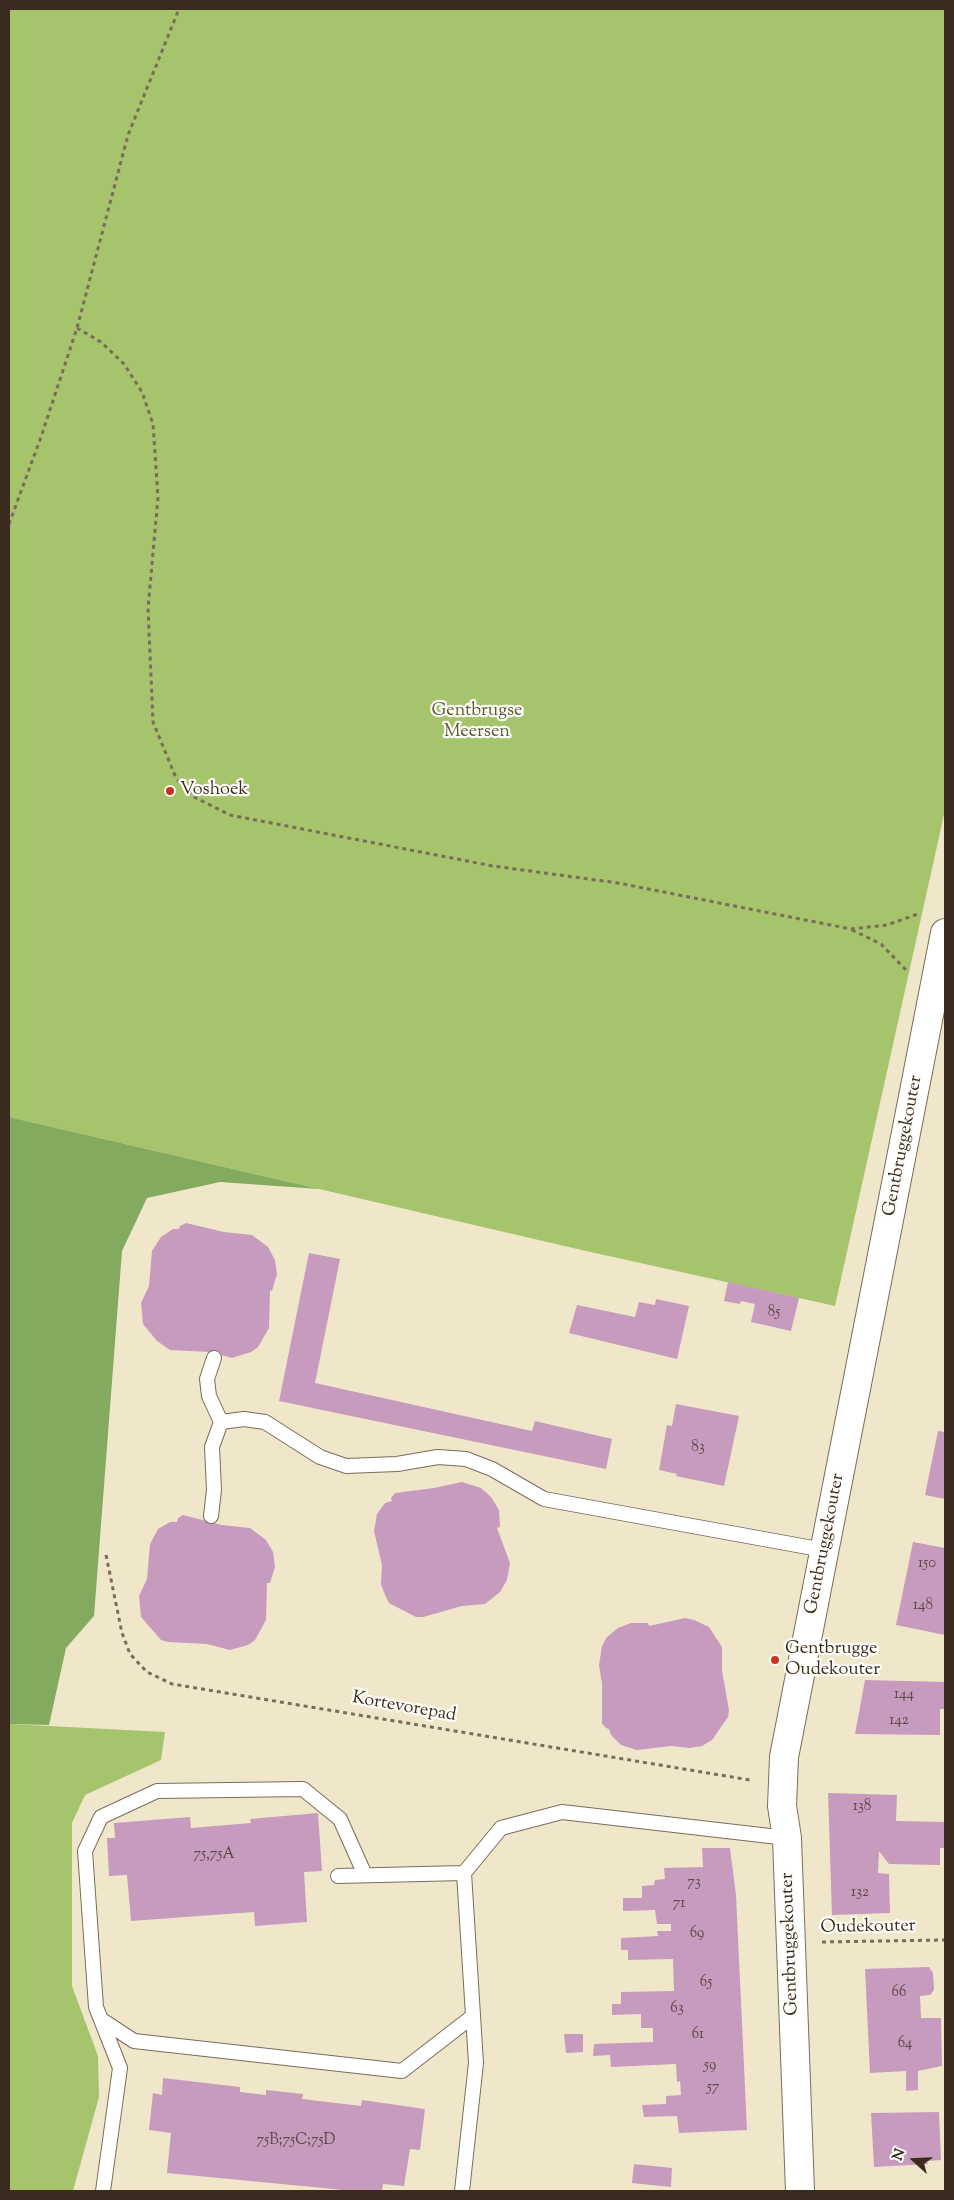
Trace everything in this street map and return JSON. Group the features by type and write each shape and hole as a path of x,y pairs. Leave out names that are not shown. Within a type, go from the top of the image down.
{"street":[{"name":"Gentbruggekouter","path":"800,2191 792,1943 787,1838 782,1806 784,1757 945,933"}],"lane":[{"path":"211,1516 214,1490 212,1447 221,1422 209,1396 208,1378 214,1358"},
{"path":"221,1422 244,1419 265,1422 320,1457 346,1466 397,1464 438,1457 466,1459 492,1469 544,1499 824,1550"},
{"path":"103,2191 120,2068 96,2007 85,1851 101,1817 156,1791 303,1789 340,1820 365,1875"},
{"path":"462,2191 476,2063 464,1874 501,1828 562,1812 787,1838"},
{"path":"338,1876 464,1874"},
{"path":"102,2020 134,2041 402,2071 473,2016"}],"path":[{"path":"9,524 41,437 77,328 128,135 179,9"},
{"path":"77,328 101,342 124,364 142,392 153,424 158,498 148,608 153,722 176,778 192,796 230,815 493,866 618,883 851,929 882,944 912,976 936,981"},
{"path":"851,929 887,925 920,914"},
{"name":"Kortevorepad","path":"106,1555 122,1633 130,1654 147,1672 172,1684 783,1786"},
{"name":"Oudekouter","path":"792,1943 945,1940"}],"green space":[{"name":"Gentbrugse Meersen","path":"9,9 945,9 945,810 835,1306 586,1251 9,1117"},
{"path":"9,1117 319,1189 220,1182 147,1198 122,1251 94,1616 66,1648 49,1725 9,1724"},
{"path":"9,1724 165,1732 161,1760 85,1795 72,1823 72,1986 98,2056 99,2097 73,2191 9,2191"}],"building":[{"path":"186,1223 224,1232 252,1235 268,1247 275,1260 277,1274 272,1291 270,1290 269,1328 258,1347 251,1352 232,1358 210,1352 170,1350 157,1341 143,1324 141,1303 149,1286 152,1251 161,1237 173,1229 179,1229 180,1226"},
{"path":"309,1253 340,1259 315,1383 532,1431 535,1421 612,1439 606,1469 279,1401"},
{"path":"728,1282 799,1298 791,1331 751,1322 755,1304 741,1301 740,1304 724,1301"},
{"path":"656,1299 689,1306 677,1359 569,1333 577,1305 635,1317 639,1302 655,1305"},
{"path":"676,1404 739,1416 724,1486 676,1476 677,1474 659,1470 667,1425 672,1426"},
{"path":"938,1431 945,1432 945,1499 925,1495"},
{"path":"462,1482 481,1488 491,1497 499,1510 500,1527 497,1528 510,1563 507,1580 500,1592 485,1604 462,1606 423,1617 416,1617 389,1603 385,1595 381,1584 382,1565 374,1531 377,1514 385,1503 392,1501 391,1498 395,1493"},
{"path":"183,1515 222,1525 250,1528 266,1540 273,1552 275,1567 270,1583 267,1583 266,1620 255,1640 248,1645 230,1650 207,1644 168,1642 161,1640 141,1617 139,1596 147,1579 150,1544 158,1529 170,1522 177,1522 178,1518"},
{"path":"913,1542 945,1548 945,1635 896,1625"},
{"path":"685,1618 709,1627 722,1647 722,1671 729,1710 728,1717 712,1740 702,1746 690,1748 671,1746 637,1750 621,1745 611,1735 609,1729 602,1724 602,1684 599,1665 602,1646 607,1637 618,1628 631,1623 648,1623 649,1626"},
{"path":"865,1680 945,1682 945,1709 940,1709 940,1735 855,1734"},
{"path":"828,1793 897,1795 896,1821 945,1822 945,1848 940,1848 940,1865 889,1864 879,1851 878,1873 889,1874 890,1913 832,1915"},
{"path":"318,1813 322,1871 304,1872 307,1922 255,1926 254,1912 131,1921 127,1875 109,1876 107,1838 115,1838 114,1823 190,1817 191,1828 251,1823 250,1819"},
{"path":"702,1848 730,1848 736,1895 747,2130 679,2133 677,2116 644,2117 642,2105 666,2104 666,2096 681,2095 680,2081 677,2082 676,2064 611,2067 610,2055 593,2056 594,2044 653,2042 653,2028 641,2028 641,2014 612,2015 612,2004 621,2004 621,1992 674,1991 673,1959 628,1960 628,1950 621,1950 621,1938 658,1936 657,1931 671,1931 671,1924 657,1924 655,1910 623,1911 623,1898 642,1898 642,1886 654,1885 655,1880 665,1879 664,1868 703,1867"},
{"path":"929,1967 933,1973 934,1990 930,1995 920,1996 921,2018 941,2018 942,2066 918,2071 918,2090 906,2091 906,2071 870,2073 865,1969"},
{"path":"564,2034 583,2034 583,2052 566,2053"},
{"path":"163,2078 240,2087 240,2092 266,2095 266,2090 303,2094 302,2099 361,2106 362,2100 425,2109 420,2150 410,2149 404,2186 383,2184 382,2191 354,2191 167,2173 171,2133 149,2130 153,2093 162,2095"},
{"path":"939,2112 941,2160 927,2161 928,2164 874,2167 871,2113"},
{"path":"634,2164 672,2168 671,2187 632,2183"}],"place":[{"name":"Voshoek","path":"170,791"},
{"name":"Gentbrugge Oudekouter","path":"775,1660"}]}
